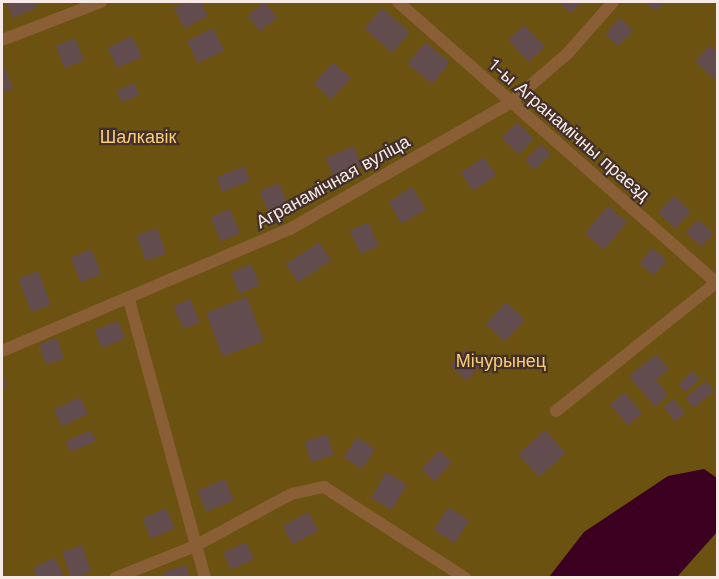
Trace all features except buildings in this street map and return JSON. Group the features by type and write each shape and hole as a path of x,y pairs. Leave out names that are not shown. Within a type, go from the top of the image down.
{"lane":[{"path":"2,40 101,2"},
{"name":"1-ы Агранамічны праезд","path":"398,2 717,284"},
{"name":"Агранамічная вуліца","path":"2,351 129,300 290,229 510,103 568,53 613,2"},
{"path":"556,411 717,284"},
{"path":"129,300 205,578"},
{"path":"115,578 195,546 291,494 324,487 465,578"}],"green space":[{"name":"Мічурынец","path":"2,2 717,2 717,577 2,577"}],"shaded area":[{"path":"704,469 717,478 717,532 677,577 549,577 584,532 668,476"}],"park label":[{"name":"Шалкавік","path":"138,137"}]}
